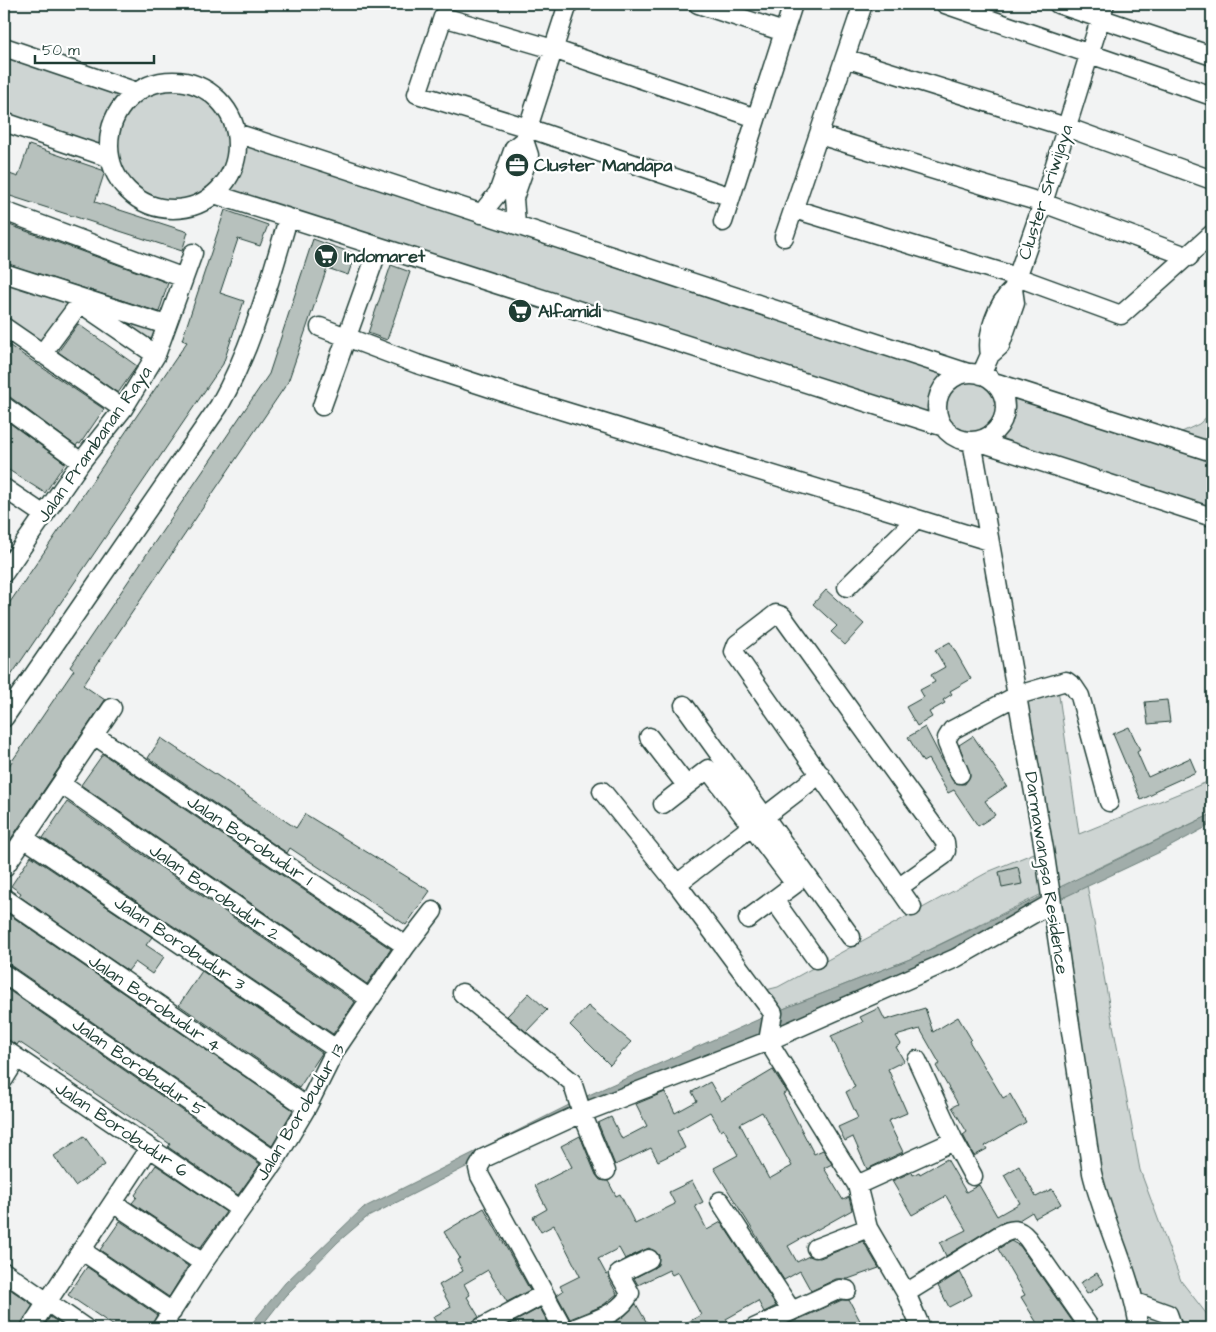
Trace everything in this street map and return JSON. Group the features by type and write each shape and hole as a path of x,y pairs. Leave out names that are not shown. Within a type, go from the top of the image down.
{"street":[{"path":"516,225 506,196 514,148 526,134 568,4"},
{"path":"698,4 784,32"},
{"path":"722,222 793,4"},
{"path":"784,237 863,4"},
{"path":"945,4 1212,96"},
{"path":"1058,4 1102,10 1212,56"},
{"name":"Cluster Sriwijaya","path":"981,377 990,355 1000,346 1015,302 1015,283 1043,203 1102,10"},
{"path":"730,197 526,134 416,97 443,17 553,49 756,118"},
{"path":"4,48 137,92"},
{"path":"845,58 1066,128 1212,180"},
{"path":"173,81 197,86 208,92 226,110 236,133 234,164 229,177 214,194 204,201 187,208 158,208 136,198 126,189 116,174 110,158 108,145 113,120 127,100 137,92 148,86 173,81"},
{"path":"4,122 110,158"},
{"path":"236,133 1212,452"},
{"path":"819,135 1043,203 1189,257"},
{"path":"214,194 944,427 959,438 974,441 1212,517"},
{"path":"481,214 506,196"},
{"path":"794,209 1015,283 1121,315 1189,257 1212,234"},
{"path":"4,211 184,278"},
{"path":"4,718 218,406 233,380 261,306 288,219"},
{"path":"322,406 378,247"},
{"name":"Jalan Prambanan Raya","path":"4,573 81,462 123,409 156,355 193,253"},
{"path":"4,272 82,301 166,325"},
{"path":"42,354 82,301"},
{"path":"82,301 156,355"},
{"path":"4,327 123,409"},
{"path":"320,327 417,364 518,397 915,520 989,541"},
{"path":"944,427 937,410 941,391 955,378 981,377 1004,396 1005,413 998,428 992,434 974,441"},
{"path":"4,406 81,462"},
{"name":"Darmawangsa Residence","path":"974,441 989,541 1018,695 1052,903 1092,1173 1100,1207 1135,1302 1139,1328"},
{"path":"4,488 44,515"},
{"path":"847,587 915,520"},
{"path":"898,888 943,856 946,851 945,842 782,616 776,614 737,644 734,652 820,774 898,888 912,907"},
{"path":"960,774 947,743 948,734 957,726 1018,695 1062,681 1070,684 1078,691 1090,728 1109,802"},
{"path":"684,705 795,884 748,919"},
{"path":"4,868 112,708"},
{"name":"Jalan Borobudur 1","path":"94,735 406,946"},
{"path":"649,737 686,786"},
{"path":"663,804 708,769 758,822 851,937"},
{"path":"677,884 820,774"},
{"name":"Jalan Borobudur 2","path":"61,784 370,999"},
{"path":"602,791 677,884 773,1014 768,1041 857,1186 868,1228 906,1293 921,1328"},
{"name":"Jalan Borobudur 3","path":"24,838 336,1049"},
{"name":"Jalan Borobudur 4","path":"4,898 307,1107"},
{"path":"774,900 816,959"},
{"path":"563,1328 480,1176 479,1164 484,1158 582,1112 768,1041 956,958 1052,903"},
{"name":"Jalan Borobudur 13","path":"161,1328 203,1263 275,1161 307,1107 336,1049 432,911"},
{"name":"Jalan Borobudur 5","path":"4,974 275,1161"},
{"path":"462,994 572,1082 606,1171"},
{"path":"4,1079 11,1053"},
{"name":"Jalan Borobudur 6","path":"11,1053 240,1209"},
{"path":"917,1060 954,1141 973,1176"},
{"path":"857,1186 954,1141"},
{"path":"30,1328 149,1148"},
{"path":"720,1201 791,1310"},
{"path":"113,1203 203,1263"},
{"path":"816,1248 868,1228"},
{"path":"906,1293 1000,1235 1014,1229 1019,1230 1028,1239 1090,1328"},
{"path":"81,1250 172,1312"},
{"path":"576,1328 613,1312 623,1304 630,1293 618,1274 649,1259"},
{"path":"4,1272 85,1328"},
{"path":"754,1328 840,1289 847,1290"},
{"path":"481,1328 544,1294"},
{"path":"1135,1302 1168,1314 1173,1328"}],"shaded area":[{"path":"4,47 137,92 153,85 169,82 184,82 197,86 210,93 221,104 236,133 1169,438 1199,424 1212,412 1212,517 959,438 944,427 215,195 182,208 166,209 152,206 138,199 127,189 117,175 110,158 4,122"},
{"path":"4,273 166,325 156,355 81,303 42,354 4,327"},
{"path":"1057,682 1079,834 1212,780 1212,814 1085,874 1140,1170 1181,1281 1212,1321 1212,1328 1139,1328 1100,1207 1050,890 910,959 773,1013 758,992 778,987 990,871 1044,849 1018,698"},
{"path":"1212,814 1212,824 1160,852 1052,903 956,958 582,1113 464,1168 366,1218 338,1242 285,1296 260,1328 248,1328 285,1283 363,1208 591,1094 773,1013 910,959"}],"building":[{"path":"29,145 105,171 95,202 188,232 182,251 4,194 4,172 18,177"},
{"path":"225,210 268,225 260,246 238,239 220,293 244,301 223,364 4,686 4,611 187,342 182,340"},
{"path":"4,223 168,283 159,312 4,263"},
{"path":"313,239 355,254 348,275 327,268 288,382 83,685 105,700 4,849 4,773 74,670 70,667 269,374"},
{"path":"391,265 410,272 387,340 368,333"},
{"path":"78,324 137,366 118,393 58,352"},
{"path":"4,342 104,409 80,444 78,443 76,446 10,397 4,396"},
{"path":"4,419 65,463 45,493 4,467"},
{"path":"826,590 864,624 845,645 831,632 837,626 813,604"},
{"path":"950,642 971,679 950,691 952,694 943,700 945,703 929,712 932,717 917,726 906,707 924,697 920,690 935,682 931,675 945,667 935,650"},
{"path":"1167,700 1170,722 1148,724 1145,702"},
{"path":"925,727 954,783 965,784 970,776 959,745 973,736 1007,786 985,801 995,815 978,826 954,790 948,793 928,759 923,762 908,737"},
{"path":"1129,727 1140,750 1137,752 1148,777 1190,758 1196,772 1154,791 1155,793 1141,800 1113,734"},
{"path":"161,738 296,828 305,814 430,891 406,925 290,848 287,853 148,758"},
{"path":"103,754 391,949 367,984 81,785"},
{"path":"67,802 355,1002 333,1034 43,838"},
{"path":"31,856 152,937 146,945 164,957 152,974 135,962 128,971 19,896 21,893 11,886"},
{"path":"1018,867 1022,884 1002,888 999,872"},
{"path":"7,913 293,1110 272,1146 10,965 4,964 4,918"},
{"path":"202,971 322,1053 299,1088 179,1005"},
{"path":"4,987 260,1164 238,1195 168,1147 170,1144 19,1042 17,1045 4,1039"},
{"path":"529,993 547,1010 526,1032 507,1016"},
{"path":"588,1006 631,1042 610,1065 570,1025"},
{"path":"879,1008 885,1020 925,1008 933,1032 958,1017 971,1039 969,1041 1003,1098 1010,1094 1026,1122 985,1146 987,1149 974,1156 963,1135 967,1132 952,1107 958,1104 936,1066 940,1064 920,1029 896,1036 901,1044 896,1047 904,1061 888,1069 907,1113 888,1121 903,1152 867,1169 853,1137 845,1141 838,1127 858,1118 846,1092 855,1087 831,1036 863,1022 860,1017"},
{"path":"773,1070 787,1092 783,1094 814,1154 823,1150 832,1164 824,1168 843,1200 849,1197 852,1210 788,1246 797,1262 809,1256 820,1258 863,1241 879,1268 848,1279 836,1279 811,1291 800,1271 784,1280 714,1168 738,1155 724,1129 721,1131 710,1112 677,1131 685,1148 658,1161 651,1148 615,1165 598,1123 611,1117 622,1139 647,1126 636,1104 665,1092 675,1113 697,1101 692,1092 710,1082 721,1101","holes":["762,1112 792,1166 769,1179 740,1124"]},
{"path":"84,1136 105,1165 75,1186 54,1156"},
{"path":"580,1136 596,1175 600,1180 608,1181 616,1196 620,1194 635,1224 675,1204 669,1192 692,1181 703,1202 695,1206 707,1230 721,1222 776,1306 764,1312 758,1301 726,1319 732,1328 677,1328 701,1315 678,1272 672,1275 669,1270 638,1285 634,1278 658,1265 659,1255 649,1248 625,1259 619,1248 598,1259 617,1294 602,1306 570,1319 557,1295 563,1291 560,1286 580,1276 554,1225 541,1232 533,1217 547,1209 535,1186 572,1167 561,1146"},
{"path":"947,1159 966,1192 979,1185 997,1216 1020,1203 1004,1175 1019,1166 1036,1197 1052,1189 1061,1204 1035,1218 1032,1212 1019,1220 1000,1223 946,1256 940,1243 966,1230 946,1196 912,1215 892,1181 912,1172 913,1175 919,1172 920,1174"},
{"path":"156,1165 226,1212 200,1248 132,1203 137,1197 135,1195"},
{"path":"484,1208 530,1290 507,1302 488,1270 464,1284 470,1295 467,1297 479,1317 463,1328 439,1328 433,1317 451,1307 439,1285 463,1271 457,1260 460,1258 444,1232"},
{"path":"120,1221 188,1266 169,1297 100,1250"},
{"path":"1011,1241 1020,1246 1077,1328 1040,1328 1021,1297 1025,1295 998,1249"},
{"path":"87,1267 157,1315 150,1328 117,1328 68,1295"},
{"path":"960,1272 972,1295 949,1307 938,1286"},
{"path":"1097,1273 1104,1284 1087,1294 1080,1283"},
{"path":"4,1285 33,1305 20,1328 4,1328"},
{"path":"842,1300 849,1300 864,1328 779,1328"},
{"path":"636,1304 650,1328 604,1328 620,1319"},
{"path":"540,1308 551,1328 503,1328"},
{"path":"50,1317 67,1328 43,1328"}],"place":[{"name":"Cluster Mandapa","path":"517,165"},
{"name":"Indomaret","path":"326,256"},
{"name":"Alfamidi","path":"520,311"}]}
